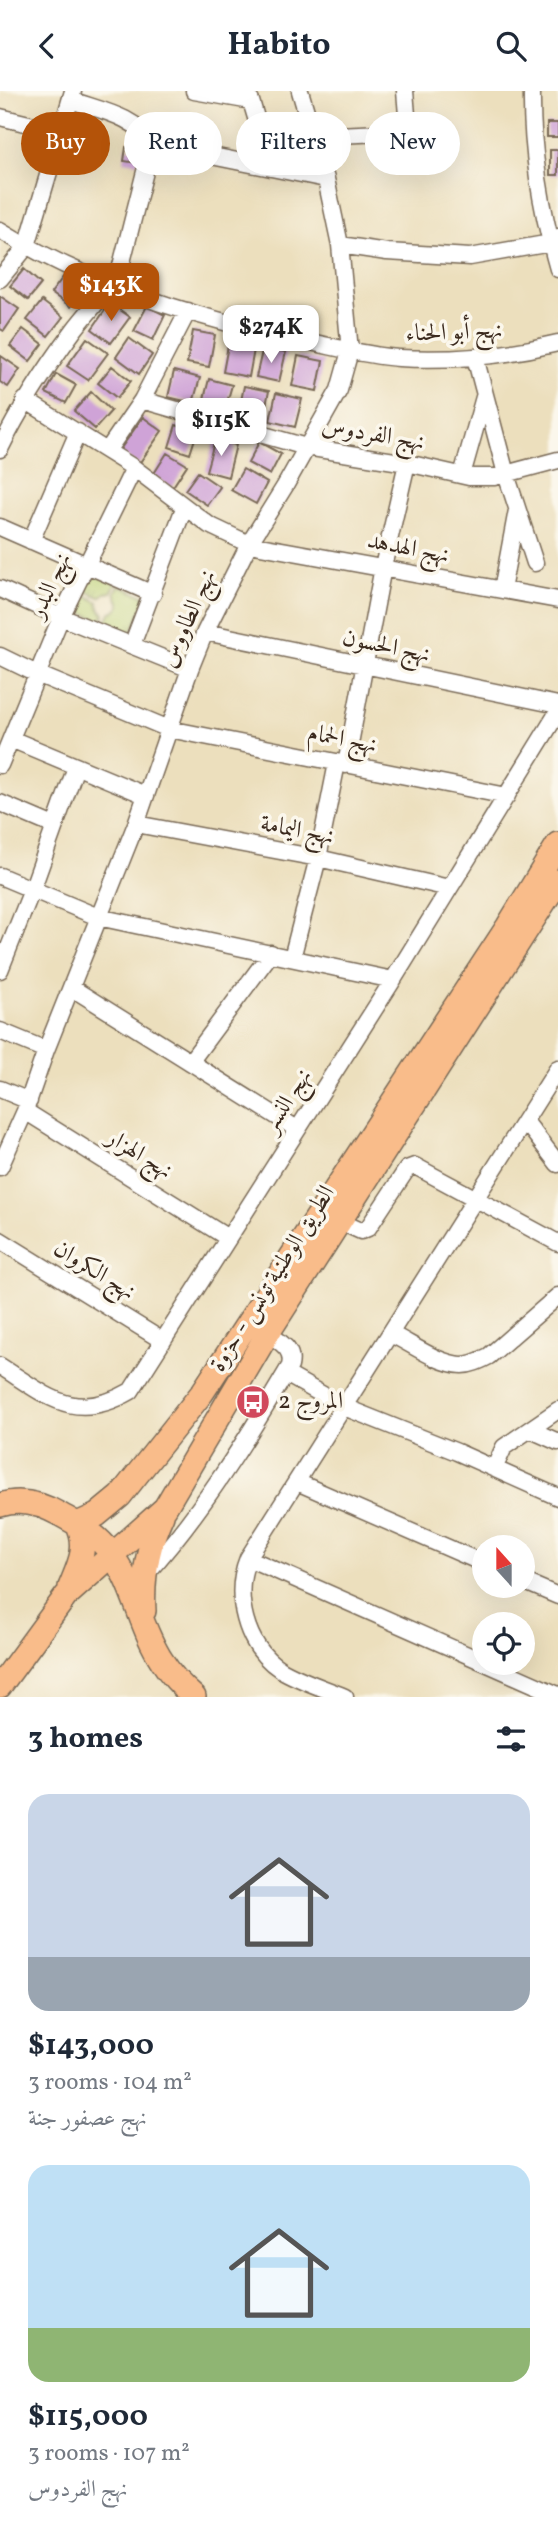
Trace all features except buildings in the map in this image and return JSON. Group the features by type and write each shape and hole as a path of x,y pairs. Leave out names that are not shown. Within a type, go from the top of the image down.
{"highway":[{"name":"الطريق الوطنية تونس - حزوة","path":"78,1524 97,1515 120,1496 202,1393 508,926 558,844"},
{"name":"الطريق الوطنية تونس - حزوة","path":"66,1596 165,1508 268,1333 558,881"},
{"path":"0,1505 29,1502 47,1507 95,1536 112,1555 132,1592 162,1661 194,1697"},
{"path":"147,1631 144,1607 148,1552 165,1508"},
{"path":"0,1686 66,1596 83,1550 82,1532 78,1524"}],"street":[{"path":"194,91 251,101 254,112"},
{"name":"نهج الطاووس","path":"300,91 306,112"},
{"path":"351,134 406,132 408,127 405,91"},
{"path":"532,91 538,167 558,269"},
{"path":"67,112 72,95 124,119"},
{"path":"0,117 21,122"},
{"path":"0,279 27,246 49,175"},
{"path":"0,449 25,400 74,330 113,284 125,258 145,175"},
{"path":"306,175 326,179"},
{"name":"نهج الطاووس","path":"1,1161 27,1106 205,632 249,544 339,390 350,351 340,245 325,175"},
{"name":"نهج أبو الحناء","path":"0,230 80,272 188,311 263,333 350,351 397,358 475,358 518,353 558,343"},
{"path":"340,245 387,252 470,257 554,240"},
{"path":"107,451 142,400 188,311"},
{"path":"475,358 506,474 535,563"},
{"path":"462,475 485,395"},
{"name":"نهج الهدهد","path":"25,400 134,468 184,508 226,534 249,544 558,600"},
{"name":"نهج الفردوس","path":"142,400 306,447 462,475 484,478 558,460"},
{"path":"31,541 78,432"},
{"path":"292,958 341,764 407,463"},
{"name":"نهج البدر","path":"0,765 61,617 134,468"},
{"path":"502,590 518,507"},
{"path":"132,645 184,508"},
{"path":"0,527 153,594"},
{"path":"0,589 61,617 190,669"},
{"name":"نهج الحسون","path":"205,632 558,705"},
{"name":"نهج الحمام","path":"0,656 169,729 507,796"},
{"name":"نهج النسر","path":"0,1366 59,1402 99,1405 131,1391 393,980 558,712"},
{"path":"11,739 145,795"},
{"path":"0,970 76,767"},
{"path":"0,803 54,826"},
{"name":"نهج اليمامة","path":"135,824 318,858 449,888"},
{"path":"0,876 98,917 393,980"},
{"path":"190,1062 271,953"},
{"path":"72,988 297,1129"},
{"path":"0,1031 46,1050"},
{"path":"345,1697 281,1669 267,1658 258,1646 241,1602 243,1572 248,1558 558,1068"},
{"name":"نهج الهزار","path":"0,1089 228,1238"},
{"path":"525,1121 558,1164"},
{"path":"339,1221 361,1231 368,1228 407,1169 415,1166 558,1243"},
{"name":"نهج الكروان","path":"0,1240 163,1341"},
{"path":"391,1334 442,1360 463,1365 477,1362 489,1356 558,1296"},
{"path":"145,1576 205,1500 286,1374 292,1359 290,1351 268,1333"},
{"path":"286,1374 344,1406 558,1497"},
{"path":"465,1456 504,1447 558,1410"},
{"path":"531,1430 558,1443"},
{"path":"495,1469 504,1447"},
{"path":"297,1482 472,1559"},
{"path":"248,1558 558,1695"},
{"path":"536,1587 558,1596"}],"green space":[{"path":"89,571 116,584 111,592 100,597 79,588"},
{"path":"119,586 147,597 131,633 106,622 110,613 120,605 115,592"},
{"path":"78,591 98,602 104,614 102,621 69,607"}],"place":[{"name":"المروج 2","path":"253,1402"}]}
